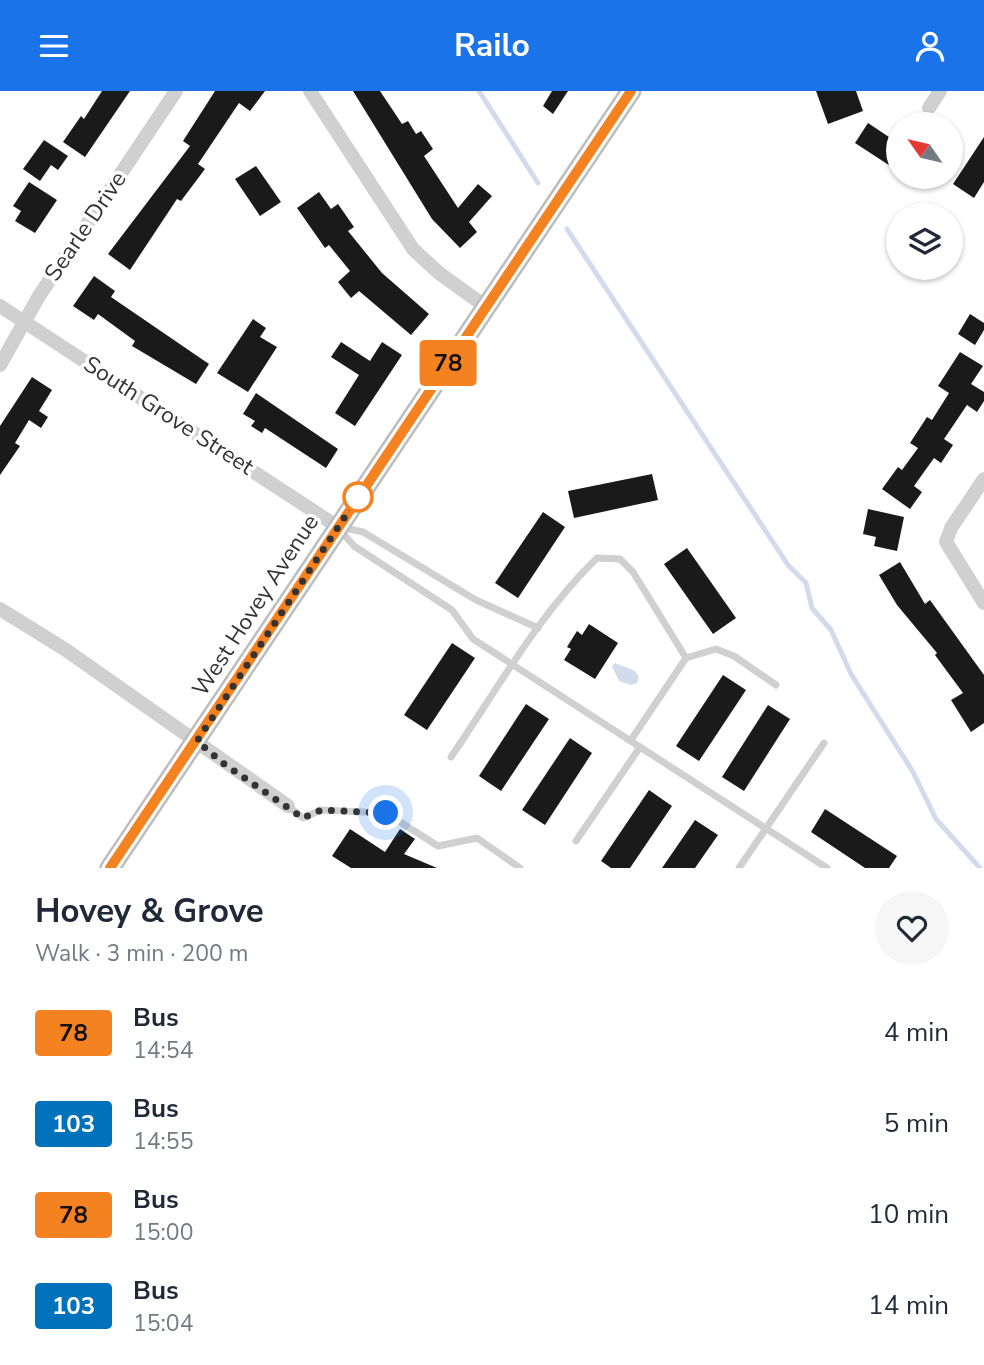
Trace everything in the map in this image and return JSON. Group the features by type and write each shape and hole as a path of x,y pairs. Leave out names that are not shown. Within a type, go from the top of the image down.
{"main road":[{"name":"West Hovey Avenue","path":"110,868 631,91"}],"street":[{"name":"Searle Drive","path":"0,365 39,296 176,91"},
{"path":"310,91 413,249 439,273 486,307"},
{"path":"929,108 940,91"},
{"name":"South Grove Street","path":"0,306 338,527"},
{"path":"984,479 951,528 946,542 984,603"},
{"path":"0,609 197,741 224,764 288,806"}],"lane":[{"path":"338,527 363,532 448,585 538,628"},
{"path":"338,527 354,546 452,610 473,639 827,868"},
{"path":"451,757 538,628 579,575 597,558 620,559 633,572 686,658"},
{"path":"438,600 448,585"},
{"path":"631,740 686,658 716,649 734,656 776,685"},
{"path":"739,868 824,744"},
{"path":"576,841 640,747"},
{"path":"288,806 303,818 321,810 386,813 438,846 477,838 520,868"}],"water":[{"path":"615,663 635,671 639,677 637,683 631,685 619,681 612,666"}],"building":[{"path":"102,91 130,91 85,157 63,142 81,116 84,119"},
{"path":"215,91 265,91 250,111 239,103 198,164 205,169 181,201 177,199 130,270 108,254 190,146 183,141"},
{"path":"353,91 380,91 402,124 408,121 416,134 421,131 433,149 424,156 458,208 478,184 492,196 469,222 477,232 460,248 432,219"},
{"path":"552,91 568,91 553,114 543,106"},
{"path":"816,91 856,91 863,111 828,124"},
{"path":"868,123 886,135 886,163 855,143"},
{"path":"984,137 984,182 974,198 960,189 963,189 963,169"},
{"path":"44,140 68,156 58,170 51,165 40,181 23,169"},
{"path":"256,166 281,202 260,216 235,179"},
{"path":"29,182 57,200 35,233 15,221 21,211 13,206"},
{"path":"319,192 331,209 338,204 354,227 348,231 382,273 429,314 411,335 359,291 351,298 338,282 350,271 329,245 325,248 297,208"},
{"path":"94,276 115,291 111,297 209,364 196,384 132,346 135,341 98,314 94,320 73,306"},
{"path":"970,314 984,323 984,330 975,345 958,334"},
{"path":"253,319 266,328 260,337 277,347 248,392 217,373"},
{"path":"341,342 370,361 382,342 402,355 355,426 335,413 359,375 331,357"},
{"path":"960,352 983,366 971,384 984,392 984,401 977,412 967,405 944,439 953,445 941,463 934,458 914,486 922,492 910,509 882,489 898,467 902,470 918,448 910,443 927,417 932,420 949,393 938,386"},
{"path":"32,377 52,390 39,411 48,417 41,428 29,420 15,443 20,446 0,475 0,426"},
{"path":"256,393 338,449 326,468 265,428 262,433 251,426 255,421 243,414"},
{"path":"652,474 658,500 574,518 568,491"},
{"path":"868,509 904,517 897,551 874,546 876,537 863,534"},
{"path":"543,512 565,527 518,598 495,583"},
{"path":"687,548 736,618 713,634 664,564"},
{"path":"900,562 925,604 930,600 984,675 984,723 971,732 951,700 963,693 935,655 937,653 897,605 879,575"},
{"path":"589,624 618,643 595,679 564,660 571,649 567,647 577,631 582,635"},
{"path":"452,643 475,658 427,730 404,715"},
{"path":"723,675 746,690 699,761 676,746"},
{"path":"526,704 549,719 501,791 479,776"},
{"path":"768,705 790,719 744,791 722,777"},
{"path":"570,738 592,753 545,825 522,810"},
{"path":"649,790 672,806 630,868 611,868 601,861"},
{"path":"825,809 897,856 889,868 865,868 811,832"},
{"path":"695,820 718,835 695,868 662,868"},
{"path":"350,829 385,852 400,829 415,839 404,854 437,868 351,868 332,856"}],"waterway":[{"path":"479,91 538,183"},
{"path":"567,229 788,565 806,583 812,608 831,630 851,674 913,772 936,819 980,868"}],"bus line":[{"name":"78","path":"110,868 631,91"}],"route":[{"path":"358,497 197,741 224,764 303,818 321,810 386,813"}]}
